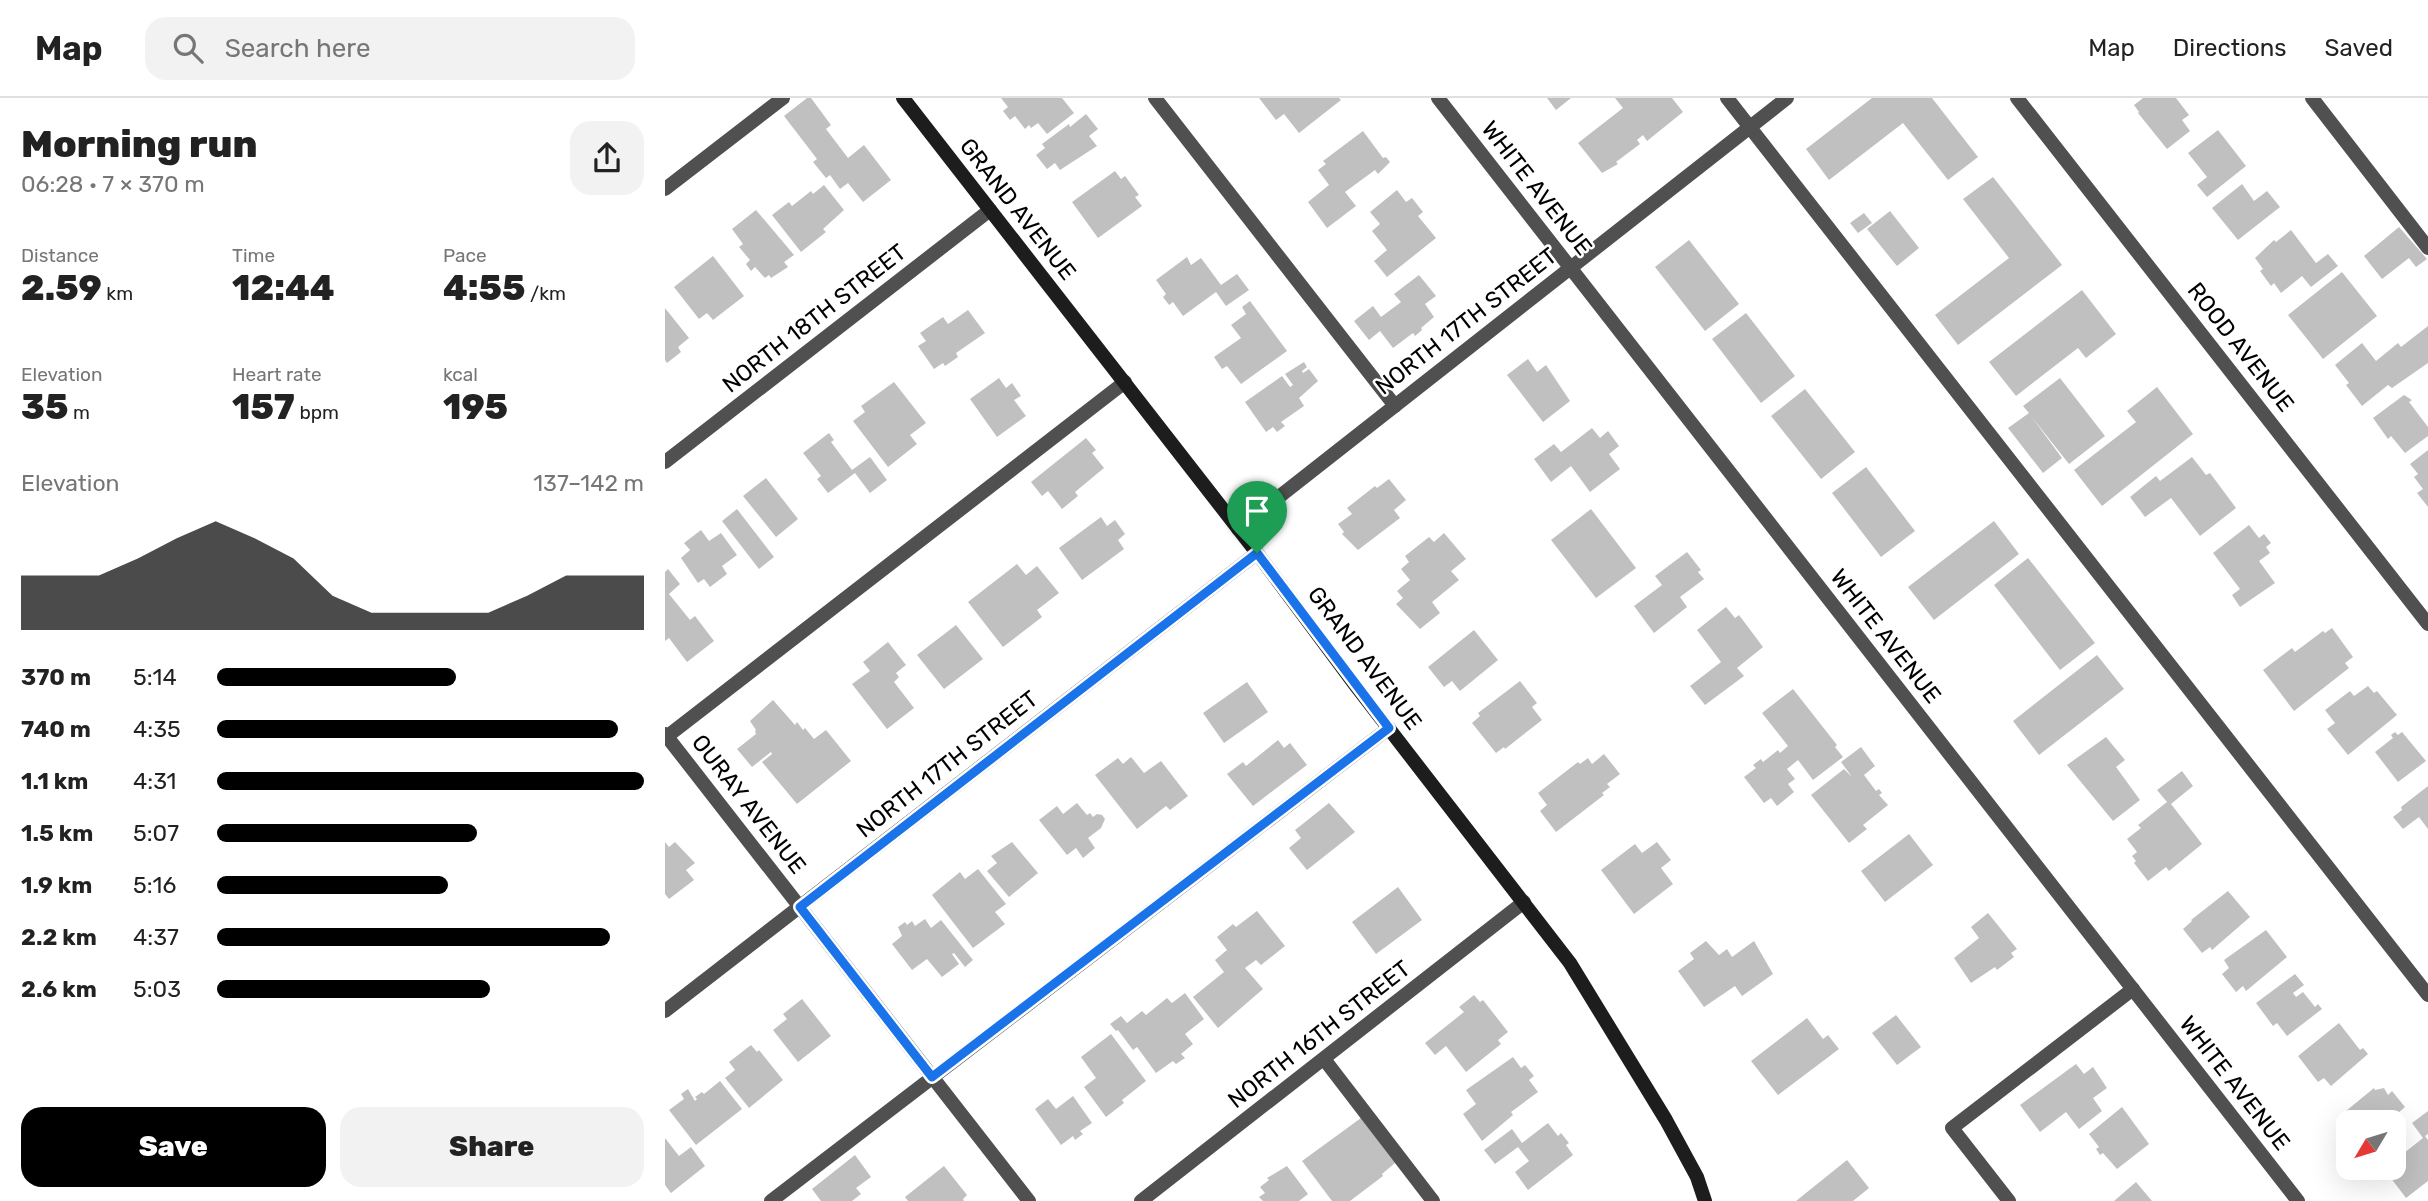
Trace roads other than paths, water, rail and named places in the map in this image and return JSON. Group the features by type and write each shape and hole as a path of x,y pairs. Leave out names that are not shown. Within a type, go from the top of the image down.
{"street":[{"path":"665,189 783,98"},
{"name":"GRAND AVENUE","path":"903,98 1257,553 1570,963 1666,1120 1697,1177 1705,1201"},
{"path":"1155,98 1395,406"},
{"name":"WHITE AVENUE","path":"1438,98 2298,1201"},
{"path":"1727,98 2428,995"},
{"name":"NORTH 17TH STREET","path":"1238,529 1787,98"},
{"name":"ROOD AVENUE","path":"2017,98 2428,624"},
{"path":"2312,98 2428,248"},
{"name":"NORTH 18TH STREET","path":"665,462 990,210"},
{"path":"666,736 1125,382"},
{"name":"NORTH 17TH STREET","path":"665,1011 1257,553"},
{"path":"771,1201 1389,728"},
{"name":"OURAY AVENUE","path":"666,736 1029,1201"},
{"name":"NORTH 16TH STREET","path":"1141,1201 1524,902"},
{"path":"2009,1201 1952,1128 2133,989"},
{"path":"1324,1059 1433,1201"}]}
